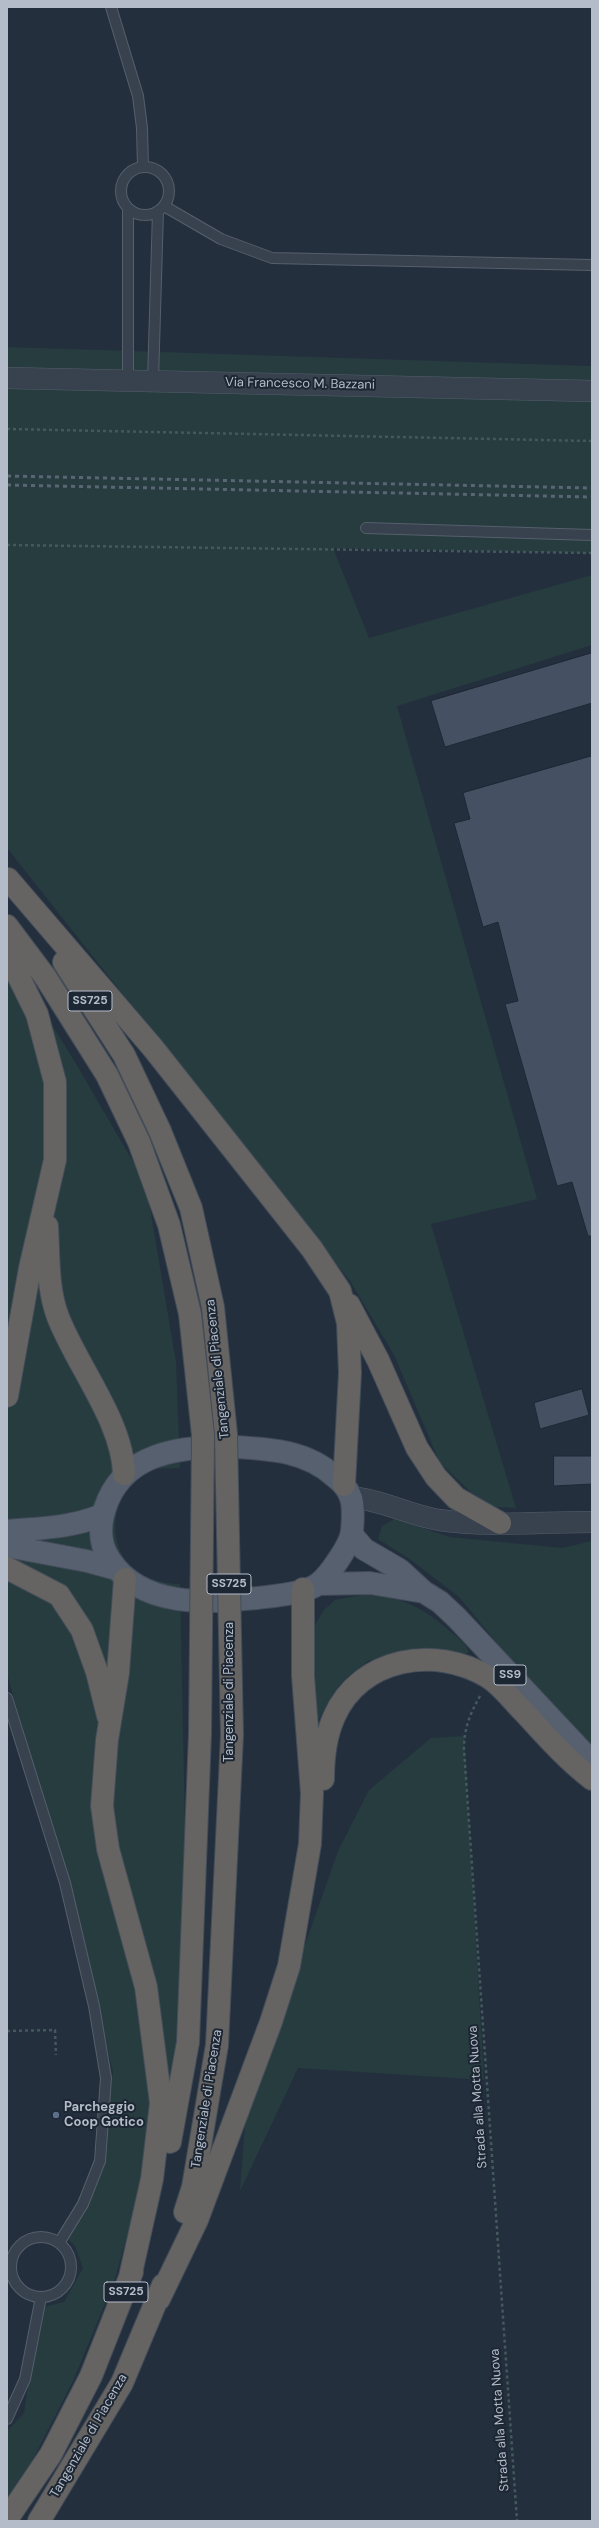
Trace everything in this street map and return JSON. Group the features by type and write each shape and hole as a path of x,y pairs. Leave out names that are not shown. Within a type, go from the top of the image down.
{"highway":[{"name":"Tangenziale di Piacenza","path":"7,879 124,1055 160,1131 191,1208 213,1307 226,1434 232,1735 218,2044 193,2187 159,2299 122,2383 39,2521"},
{"path":"7,879 153,1048 312,1249 365,1332 417,1448 436,1477 456,1498 500,1523"},
{"name":"Tangenziale di Piacenza","path":"7,926 46,978 107,1075 140,1142 169,1225 190,1314 203,1434 200,1734 188,2042 165,2169 128,2286 91,2376 51,2454 7,2519"},
{"path":"7,953 37,1014 55,1082 55,1160 46,1205 30,1268 7,1396"},
{"path":"46,1205 50,1291 58,1317 114,1430 124,1454 124,1474"},
{"path":"340,1291 348,1323 350,1373 347,1491"},
{"path":"7,1568 59,1595 82,1630 97,1672 110,1724"},
{"path":"121,1574 118,1673 110,1724 102,1806 108,1849 146,1987 161,2104 152,2179 128,2286"},
{"path":"159,2299 197,2220 271,2022 289,1966 310,1844 312,1793 303,1676 311,1587"},
{"path":"310,1844 322,1806 324,1748 334,1716 355,1686 374,1671 405,1661 431,1658 465,1666 489,1678 572,1763 592,1779"}],"main road":[{"path":"121,1574 105,1553 101,1533 102,1515 111,1494 124,1474 152,1457 184,1448 218,1446 298,1454 323,1466 347,1491 353,1517 352,1535 334,1565 311,1587"},
{"path":"7,1531 66,1526 85,1522 102,1515"},
{"path":"352,1535 364,1549 400,1570 424,1592"},
{"path":"7,1546 87,1561 121,1574 150,1593 179,1599 210,1601 264,1597 311,1587 370,1583 424,1592"},
{"name":"SS9","path":"424,1592 440,1602 457,1618 592,1762"}],"street":[{"name":"Via Francesco M. Bazzani","path":"7,378 592,391"},
{"path":"347,1491 423,1517 467,1522 500,1523 592,1522"}],"lane":[{"path":"111,7 138,96 142,128 143,167"},
{"path":"128,380 128,209 121,195 121,187 129,173 143,167 158,171 164,176 169,191 161,208 153,381"},
{"path":"128,209 142,215 161,208 221,239 272,258 592,265"},
{"path":"366,528 592,535"},
{"path":"7,1698 65,1883 94,2006 106,2078 100,2161 83,2204 59,2243"},
{"path":"30,2239 50,2239 59,2243 69,2258 69,2276 58,2291 41,2297 28,2294 18,2286 9,2261 15,2252 30,2239"},
{"path":"7,2419 25,2379 41,2297"}],"path":[{"path":"7,429 592,441"},
{"path":"7,545 592,553"},
{"name":"Strada alla Motta Nuova","path":"489,1678 470,1715 464,1732 464,1749 517,2521"},
{"path":"7,2031 54,2030 56,2055"}],"green space":[{"path":"7,347 592,366 592,553 333,548 369,638 592,575 592,645 397,706 537,1199 431,1224 516,1508 495,1507 471,1492 440,1463 394,1355 350,1281 7,848"},
{"path":"7,952 75,1062 146,1184 176,1362 180,1468 153,1470 137,1479 121,1500 115,1527 121,1554 133,1570 153,1580 180,1584 188,1977 170,2082 114,2282 73,2381 32,2461 7,2498 7,2431 24,2413 40,2308 64,2302 83,2268 75,2246 61,2232 99,2158 113,2072 82,1944 7,1674"},
{"path":"395,1519 450,1537 562,1548 592,1541 592,1748 516,1666 459,1597 411,1560 378,1539 382,1526"},
{"path":"363,1595 401,1601 422,1610 457,1637 469,1651 466,1655 415,1648 368,1661 346,1678 334,1692 318,1721 314,1716 313,1628 324,1610 335,1600"},
{"path":"464,1736 484,2080 298,2068 240,2191 246,2113 338,1851 369,1790 431,1738"}],"building":[{"path":"592,653 592,703 445,747 431,701"},
{"path":"592,756 592,1236 588,1236 572,1182 557,1186 505,1004 518,1001 498,922 483,927 454,823 470,819 463,793"},
{"path":"582,1389 589,1415 540,1429 534,1403"},
{"path":"554,1456 592,1456 592,1484 554,1486"}],"railway":[{"path":"7,476 592,488"},
{"path":"7,485 592,497"}],"place":[{"name":"Parcheggio Coop Gotico","path":"56,2115"}]}
